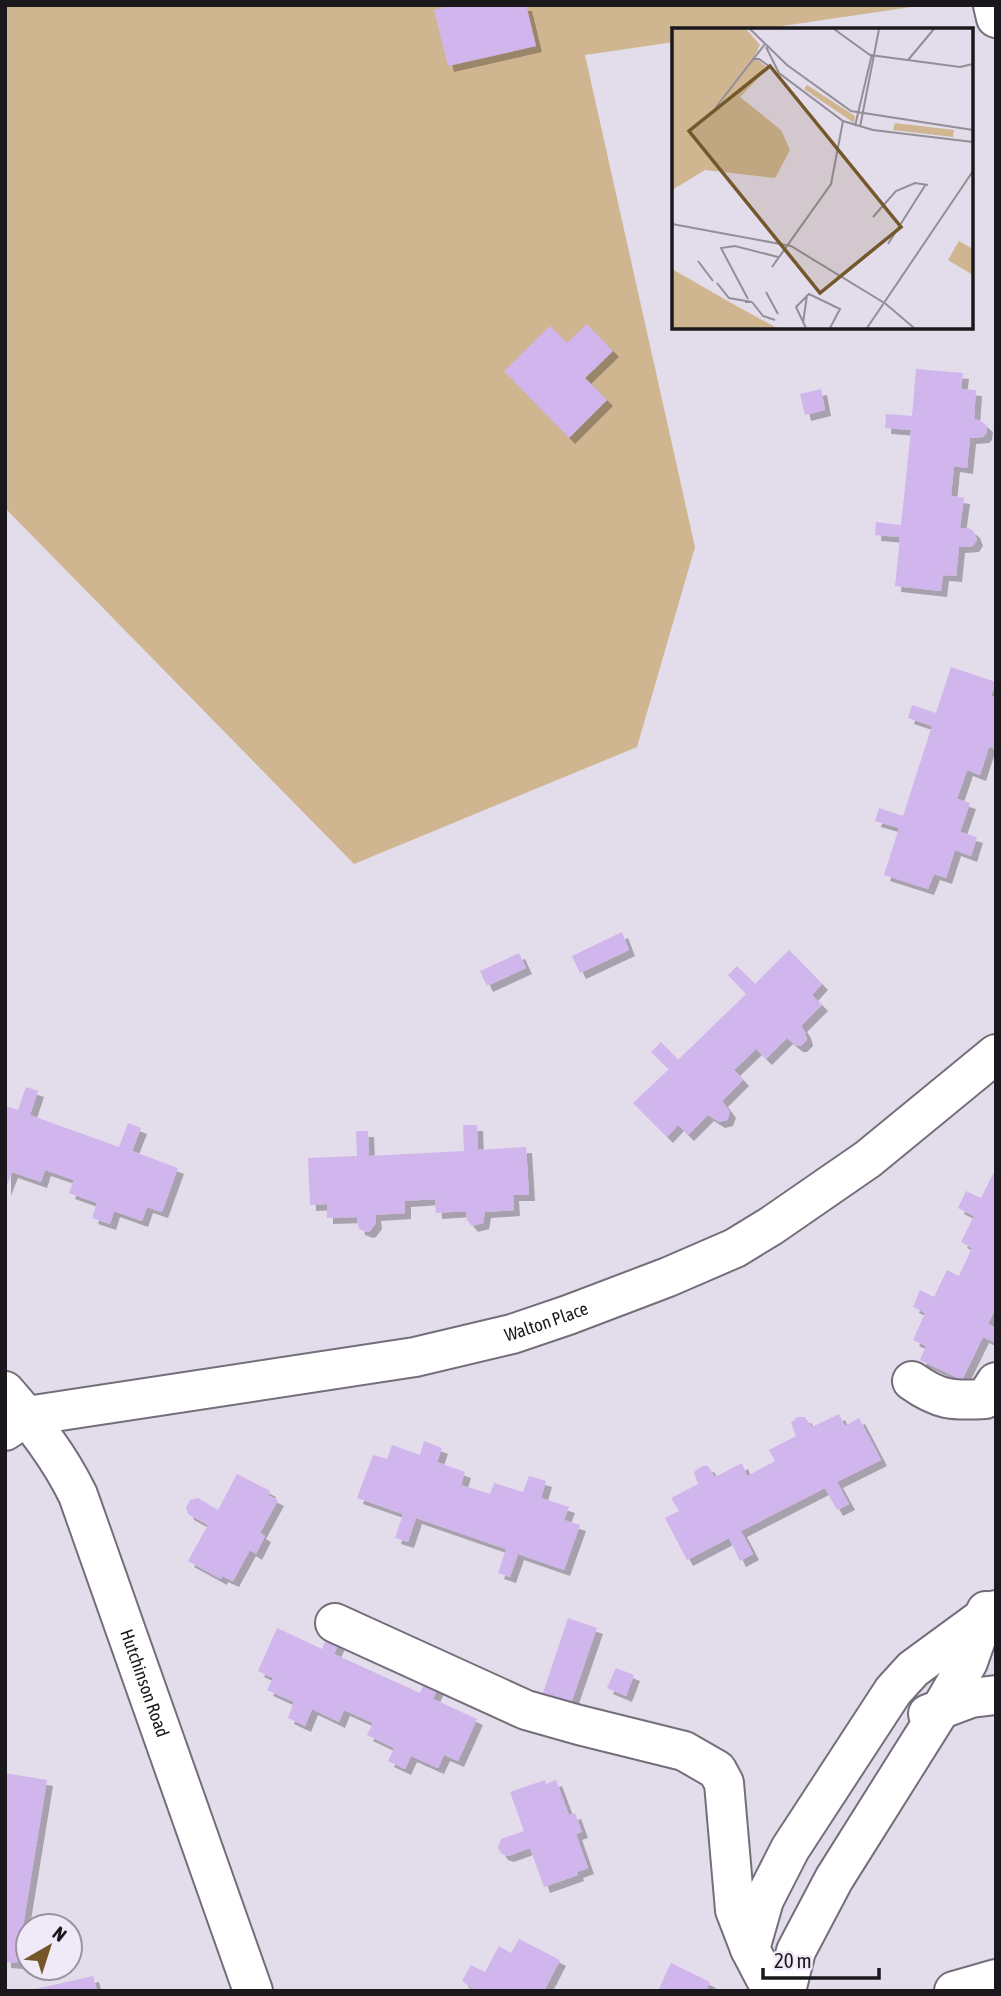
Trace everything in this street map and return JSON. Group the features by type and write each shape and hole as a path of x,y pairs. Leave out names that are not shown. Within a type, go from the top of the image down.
{"street":[{"path":"993,5 996,18"},
{"name":"Walton Place","path":"13,1412 415,1357 512,1334 568,1315 735,1248 868,1159 996,1054"},
{"path":"912,1381 930,1394 958,1400 985,1399 996,1382"},
{"name":"Hutchinson Road","path":"13,1412 51,1447 78,1495 253,1991"},
{"path":"786,1991 796,1951 834,1879 968,1662 992,1603"},
{"path":"750,1950 764,1900 790,1849 893,1691 914,1669 992,1603"},
{"path":"335,1623 526,1710 684,1751 717,1770 724,1783 735,1910 750,1950 772,1991"},
{"path":"852,1754 942,1707 971,1698 996,1695"},
{"path":"954,1991 996,1979"}],"shaded area":[{"path":"5,5 925,5 770,28 672,28 672,42 585,55 695,547 637,747 354,864 5,508"}],"building":[{"path":"455,5 526,5 536,46 448,66 434,10"},
{"path":"587,324 613,351 585,378 607,400 569,438 504,371 550,326 567,343"},
{"path":"916,369 963,373 961,389 976,390 974,419 987,426 983,437 970,438 967,468 954,466 951,496 964,498 960,528 969,528 977,540 973,546 959,547 956,576 943,575 941,591 895,586 900,537 875,535 876,522 901,525 911,430 885,428 886,414 912,416"},
{"path":"821,389 825,410 805,415 800,394"},
{"path":"951,667 996,682 991,696 996,698 996,749 989,747 980,775 967,770 957,799 970,803 960,832 977,837 971,856 955,850 946,878 934,874 928,889 884,875 899,828 875,821 879,808 903,816 932,726 908,718 912,705 936,713"},
{"path":"622,932 629,950 580,973 572,956"},
{"path":"789,950 822,984 812,995 822,1005 801,1026 807,1040 797,1046 787,1038 766,1059 756,1049 734,1070 743,1080 722,1101 730,1112 727,1120 719,1122 708,1115 688,1135 678,1125 667,1137 633,1103 669,1069 651,1052 661,1042 678,1060 746,994 728,975 737,966 755,984"},
{"path":"519,953 526,968 487,986 480,971"},
{"path":"26,1087 38,1091 30,1115 119,1147 128,1123 141,1128 132,1151 178,1168 162,1212 147,1207 142,1221 114,1211 110,1224 92,1218 97,1203 69,1193 74,1180 45,1170 41,1182 12,1172 5,1190 5,1106 18,1110"},
{"path":"463,1125 477,1125 478,1150 526,1147 529,1195 513,1195 514,1210 485,1212 483,1223 472,1226 467,1220 466,1211 436,1213 435,1199 405,1201 405,1213 375,1215 376,1223 367,1232 359,1229 357,1217 327,1218 327,1204 310,1205 308,1158 357,1156 356,1131 368,1131 369,1156 464,1151"},
{"path":"994,1172 996,1307 988,1324 996,1328 996,1343 983,1337 962,1380 920,1360 926,1346 913,1340 925,1313 913,1307 920,1290 934,1297 947,1270 959,1276 972,1248 961,1242 974,1216 958,1208 966,1191 981,1198"},
{"path":"839,1414 845,1426 859,1418 881,1460 837,1482 849,1504 837,1510 825,1488 741,1531 753,1554 740,1561 729,1538 687,1560 665,1518 679,1511 671,1498 698,1484 694,1473 696,1470 708,1466 715,1477 742,1463 747,1476 775,1461 769,1450 796,1436 791,1423 797,1417 805,1417 812,1427"},
{"path":"424,1441 442,1448 437,1462 465,1472 461,1485 490,1494 494,1483 523,1492 529,1476 546,1481 541,1498 569,1507 564,1520 580,1525 564,1570 518,1554 510,1577 498,1573 506,1549 416,1518 408,1542 395,1538 403,1514 357,1498 373,1455 387,1459 392,1445 420,1455"},
{"path":"237,1474 270,1491 268,1495 278,1500 260,1533 265,1536 256,1554 250,1550 233,1581 222,1576 221,1579 188,1561 208,1525 188,1514 186,1508 190,1500 198,1498 218,1510"},
{"path":"568,1618 597,1628 568,1712 540,1702"},
{"path":"332,1626 344,1632 334,1654 420,1693 431,1670 443,1676 433,1699 477,1719 458,1761 444,1755 438,1768 411,1756 405,1769 388,1761 394,1748 367,1735 373,1723 344,1710 339,1722 312,1709 305,1726 288,1718 294,1702 267,1690 273,1678 258,1671 277,1628 322,1649"},
{"path":"616,1668 634,1675 626,1696 607,1688"},
{"path":"5,1773 47,1780 25,1912 14,1912 14,1963 5,1962"},
{"path":"545,1780 546,1784 556,1780 569,1815 575,1813 582,1832 576,1834 588,1868 577,1872 578,1875 544,1887 530,1848 508,1856 502,1854 498,1848 501,1839 524,1831 510,1792"},
{"path":"519,1939 560,1960 544,1991 476,1991 462,1981 471,1965 485,1972 499,1946 511,1953"},
{"path":"671,1963 710,1982 706,1991 658,1991"},
{"path":"93,1976 97,1991 31,1991 66,1982 84,1982 84,1978"}]}
